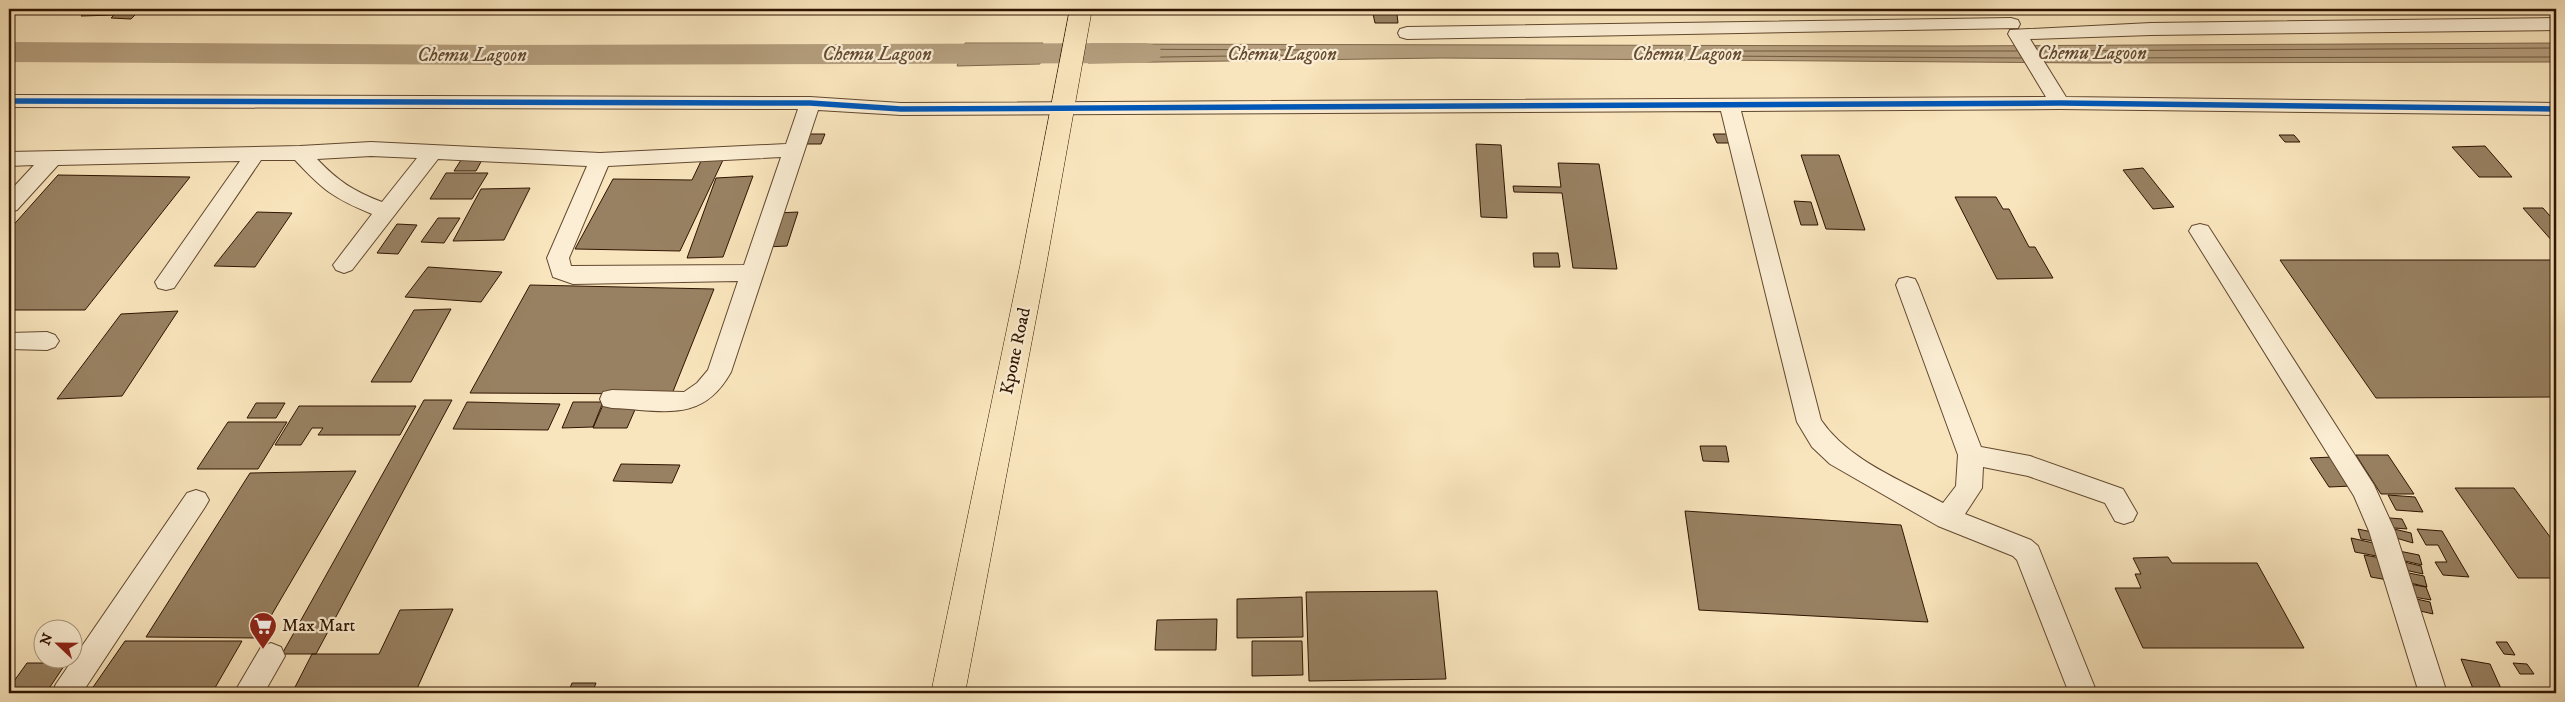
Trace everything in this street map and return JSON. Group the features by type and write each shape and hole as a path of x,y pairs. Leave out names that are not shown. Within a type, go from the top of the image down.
{"main road":[{"name":"Kpone Road","path":"948,693 1041,228 1081,9"}],"street":[{"path":"2136,9 2151,29"},
{"path":"1407,34 2556,24"},
{"path":"2014,28 2060,103"},
{"path":"9,101 810,102 901,108 2060,103 2556,109"},
{"path":"612,399 686,401 698,397 709,387 719,372 810,102"},
{"path":"1729,104 1809,422 1821,440 1839,457 1947,518 2012,542 2028,554 2083,693"},
{"path":"9,159 300,153 371,149 600,160 794,150"},
{"path":"344,265 433,151"},
{"path":"166,282 256,153"},
{"path":"300,153 329,184 348,197 386,212"},
{"path":"9,205 52,158"},
{"path":"600,160 558,258 561,271 573,276 752,273"},
{"path":"2200,231 2365,492 2384,539 2433,693"},
{"path":"1907,285 1971,455 1969,488 1947,518"},
{"path":"1971,455 2030,466 2114,496 2124,513"},
{"path":"66,693 196,500"},
{"path":"248,693 271,656"}],"lane":[{"path":"9,341 46,341"}],"water":[{"path":"965,43 1043,43 1040,64 957,66"},
{"path":"2556,43 2556,62 2092,63 1441,58 1088,63 1090,44 1951,46"}],"building":[{"path":"89,9 141,9 131,19 111,18 114,15 81,16"},
{"path":"151,9 180,9 176,13 147,13"},
{"path":"1526,9 1614,9 1615,10 1526,11"},
{"path":"1373,14 1397,14 1398,23 1375,23"},
{"path":"805,134 825,134 821,144 802,144"},
{"path":"1713,134 1728,134 1731,143 1717,143"},
{"path":"2279,135 2294,135 2300,142 2285,142"},
{"path":"1476,144 1501,145 1507,218 1481,217"},
{"path":"2485,146 2512,177 2479,177 2452,147"},
{"path":"1801,155 1839,155 1865,230 1826,229"},
{"path":"702,159 723,160 680,251 575,249 613,179 692,180"},
{"path":"461,160 482,160 476,171 454,171"},
{"path":"1558,163 1599,164 1617,269 1573,268 1562,193 1514,192 1513,186 1561,187"},
{"path":"2143,168 2174,207 2153,209 2123,170"},
{"path":"446,173 488,173 472,199 430,199"},
{"path":"58,175 190,177 85,310 9,310 9,230"},
{"path":"753,176 723,257 687,258 716,178"},
{"path":"530,188 504,240 453,241 481,189"},
{"path":"1955,197 1996,197 2003,209 2009,209 2029,247 2035,247 2053,278 1997,279"},
{"path":"1794,201 1811,202 1818,225 1801,225"},
{"path":"2523,208 2543,208 2556,223 2556,242 2553,242"},
{"path":"257,212 292,213 255,267 214,266"},
{"path":"798,212 787,246 766,247 777,213"},
{"path":"438,218 460,218 444,243 421,242"},
{"path":"397,224 417,225 398,254 377,253"},
{"path":"1533,253 1558,253 1560,267 1534,267"},
{"path":"2280,260 2556,260 2556,397 2376,398"},
{"path":"428,267 502,272 481,302 405,297"},
{"path":"530,285 714,289 672,394 470,393"},
{"path":"451,309 411,382 371,382 414,310"},
{"path":"178,311 122,396 57,399 121,314"},
{"path":"424,400 452,400 316,654 282,654"},
{"path":"467,402 560,404 548,430 453,429"},
{"path":"573,402 603,402 593,427 562,428"},
{"path":"256,403 285,403 276,418 247,418"},
{"path":"603,405 637,405 627,428 593,428"},
{"path":"299,406 416,406 400,435 318,435 323,428 312,428 301,445 275,445"},
{"path":"228,422 287,422 258,469 197,469"},
{"path":"1700,446 1726,446 1729,462 1703,461"},
{"path":"2356,455 2388,455 2414,494 2381,494"},
{"path":"2333,457 2352,486 2329,487 2310,458"},
{"path":"621,464 680,465 672,483 613,481"},
{"path":"356,471 258,638 146,637 250,473"},
{"path":"2455,488 2514,488 2556,545 2556,578 2518,578"},
{"path":"2388,495 2415,497 2423,512 2396,510"},
{"path":"1685,511 1901,525 1928,622 1699,610"},
{"path":"2378,517 2402,519 2407,529 2382,527"},
{"path":"2358,529 2372,532 2374,541 2361,539"},
{"path":"2394,529 2411,533 2413,543 2396,538"},
{"path":"2417,529 2442,531 2469,577 2443,575 2435,562 2447,562 2438,545 2426,545"},
{"path":"2351,538 2378,544 2382,557 2355,552"},
{"path":"2399,551 2419,555 2422,565 2401,560"},
{"path":"2364,555 2381,558 2388,580 2371,577"},
{"path":"2168,557 2172,563 2257,563 2304,648 2143,648 2115,588 2141,588 2135,574 2141,574 2133,558"},
{"path":"2404,562 2421,566 2423,574 2405,570"},
{"path":"2399,571 2424,576 2427,587 2402,581"},
{"path":"2409,584 2426,587 2431,600 2414,597"},
{"path":"1437,591 1446,679 1309,681 1306,592"},
{"path":"1302,597 1303,637 1237,638 1237,599"},
{"path":"2412,598 2430,602 2433,614 2416,610"},
{"path":"453,609 415,693 292,693 312,654 379,654 400,610"},
{"path":"1217,619 1216,650 1155,650 1157,620"},
{"path":"125,641 242,641 212,693 89,693"},
{"path":"1252,641 1302,641 1303,675 1252,676"},
{"path":"2496,642 2507,642 2515,655 2504,654"},
{"path":"2461,659 2490,664 2503,693 2474,691"},
{"path":"27,663 32,663 32,670 61,670 46,693 9,693 9,688"},
{"path":"2513,663 2527,664 2534,674 2520,674"},
{"path":"572,683 596,683 592,693 568,693"}],"waterway":[{"name":"Chemu Lagoon","path":"9,52 504,55 1146,53"}],"cycle path":[{"path":"9,101 810,103 901,109 2060,103 2556,109"}],"place":[{"name":"Max Mart","path":"263,650"}]}
